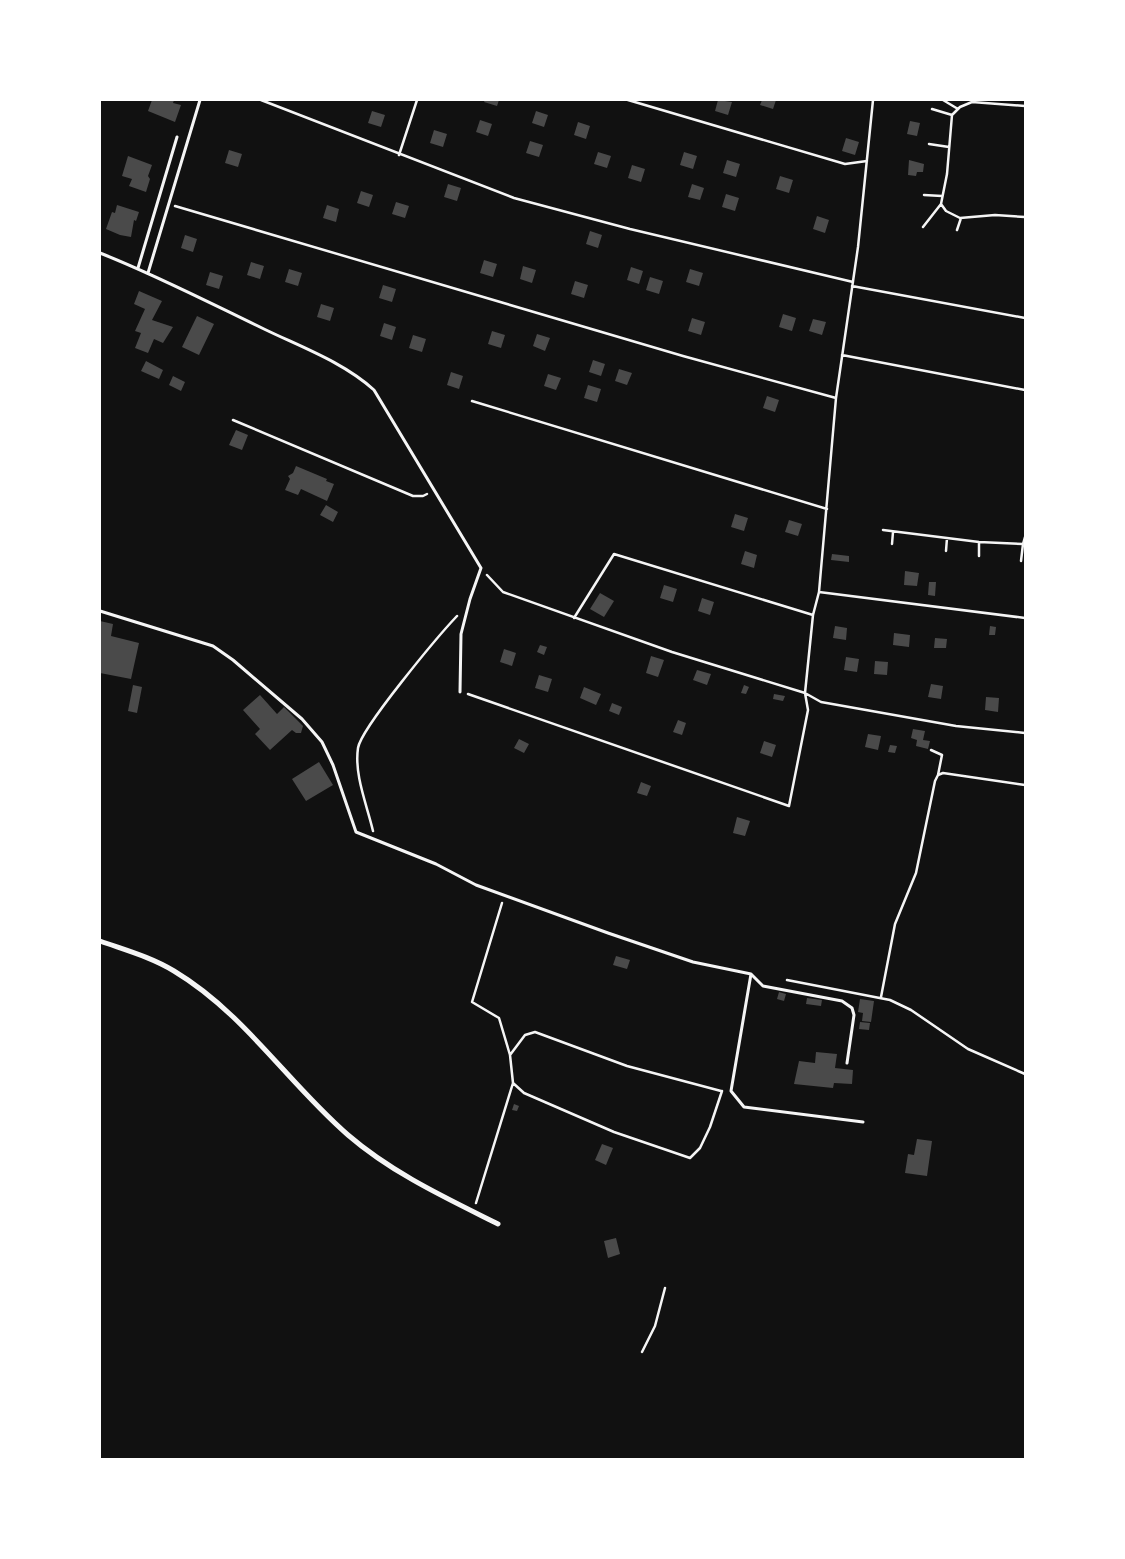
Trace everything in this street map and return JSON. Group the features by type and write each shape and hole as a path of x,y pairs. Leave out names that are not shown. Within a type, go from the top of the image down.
{"street":[{"path":"100,941 146,957 173,970 197,986 239,1021 320,1109 374,1156 498,1224"}],"lane":[{"path":"148,273 200,100"},
{"path":"138,268 177,137"},
{"path":"100,253 138,268 305,349 363,380 374,390 481,568 468,604 461,634 460,692"},
{"path":"100,611 213,646 233,660 312,728 333,765 356,832 436,864 476,885 693,962 751,974 764,986 842,1001 852,1008 854,1015 847,1063"},
{"path":"751,974 731,1091 744,1107 863,1122"}],"path":[{"path":"261,100 514,198 630,229 853,282"},
{"path":"399,155 417,100"},
{"path":"628,100 844,164 867,161"},
{"path":"460,692 788,806 808,710 804,693 813,615 819,592 836,398 853,282 873,100"},
{"path":"943,100 958,109"},
{"path":"923,227 941,204 947,174 952,115 958,109 972,102 1025,106"},
{"path":"932,109 952,115"},
{"path":"929,144 949,147"},
{"path":"924,194 942,196"},
{"path":"169,204 684,356 836,398"},
{"path":"941,204 946,211 961,218 995,215 1025,217"},
{"path":"957,230 961,218"},
{"path":"852,286 1025,318"},
{"path":"842,355 1025,390"},
{"path":"472,401 827,509"},
{"path":"233,420 413,496 423,496 434,488"},
{"path":"883,530 979,542 1023,544"},
{"path":"892,544 893,532"},
{"path":"1021,561 1025,537"},
{"path":"946,551 947,538"},
{"path":"979,542 979,556"},
{"path":"574,618 614,554 813,615"},
{"path":"481,568 502,592 672,652 804,693 821,702 918,720 1025,733"},
{"path":"819,592 1025,618"},
{"path":"375,838 360,780 358,747 369,727 430,646 468,604"},
{"path":"881,997 895,924 916,873 934,781 938,775 942,755 931,750"},
{"path":"938,775 943,773 1025,785"},
{"path":"473,1212 483,1173 513,1082 510,1055 498,1018 472,1002 505,894"},
{"path":"778,979 881,997 911,1010 968,1049 1025,1074"},
{"path":"510,1055 525,1035 534,1032 627,1066 721,1091 731,1091"},
{"path":"513,1082 524,1093 605,1128 690,1158 700,1148 710,1127 721,1091"},
{"path":"642,1352 655,1326 665,1288"}],"building":[{"path":"152,100 174,100 173,103 181,105 175,122 148,111"},
{"path":"485,100 499,100 497,106 484,102"},
{"path":"718,100 732,102 728,115 715,111"},
{"path":"762,100 776,100 773,109 760,105"},
{"path":"372,111 385,115 381,127 368,123"},
{"path":"536,111 548,115 544,127 532,123"},
{"path":"480,120 492,124 488,136 476,132"},
{"path":"910,121 920,123 917,136 907,134"},
{"path":"578,122 590,126 586,139 574,135"},
{"path":"434,130 447,134 443,147 430,143"},
{"path":"846,138 859,142 855,155 842,151"},
{"path":"530,141 543,145 539,157 526,153"},
{"path":"229,150 242,154 238,167 225,163"},
{"path":"598,152 611,156 607,168 594,164"},
{"path":"684,152 697,156 693,169 680,165"},
{"path":"128,156 152,165 148,176 150,179 146,192 129,186 132,179 122,176"},
{"path":"727,160 740,164 736,177 723,173"},
{"path":"909,160 924,164 923,172 917,172 916,176 908,175"},
{"path":"632,165 645,169 641,182 628,178"},
{"path":"780,176 793,180 789,193 776,189"},
{"path":"448,184 461,188 457,201 444,197"},
{"path":"692,184 704,188 700,200 688,197"},
{"path":"361,191 373,195 369,207 357,203"},
{"path":"726,194 739,198 735,211 722,207"},
{"path":"396,202 409,206 405,218 392,214"},
{"path":"117,205 139,212 136,221 134,220 131,237 106,229 112,212 115,213"},
{"path":"327,205 339,209 336,222 323,218"},
{"path":"817,216 829,220 825,233 813,229"},
{"path":"590,231 602,235 598,248 586,244"},
{"path":"185,235 197,239 193,252 181,248"},
{"path":"484,260 497,264 493,277 480,273"},
{"path":"251,262 264,266 260,279 247,275"},
{"path":"523,266 536,270 532,283 520,279"},
{"path":"631,267 643,271 639,284 627,280"},
{"path":"289,269 302,273 298,286 285,282"},
{"path":"690,269 703,273 699,286 686,282"},
{"path":"210,272 223,276 219,289 206,285"},
{"path":"650,277 663,281 659,294 646,290"},
{"path":"575,281 588,285 584,298 571,294"},
{"path":"383,285 396,289 392,302 379,298"},
{"path":"139,291 162,301 152,320 173,327 163,343 154,339 148,353 135,348 141,333 135,331 145,309 134,304"},
{"path":"321,304 334,308 330,321 317,317"},
{"path":"783,314 796,318 792,331 779,327"},
{"path":"197,316 214,324 199,355 182,347"},
{"path":"692,318 705,322 701,335 688,331"},
{"path":"813,319 826,322 822,335 809,331"},
{"path":"384,323 396,327 392,340 380,336"},
{"path":"492,331 505,335 501,348 488,344"},
{"path":"537,334 550,338 545,351 533,346"},
{"path":"413,335 426,339 422,352 409,348"},
{"path":"593,360 605,364 601,376 589,372"},
{"path":"146,361 163,370 159,379 141,371"},
{"path":"619,369 632,373 627,385 615,381"},
{"path":"451,372 463,376 459,389 447,385"},
{"path":"548,374 561,378 556,390 544,386"},
{"path":"173,376 185,382 181,391 169,385"},
{"path":"588,385 601,389 597,402 584,398"},
{"path":"767,396 779,400 775,412 763,408"},
{"path":"236,430 248,435 242,450 229,445"},
{"path":"296,466 327,479 326,481 334,484 327,501 301,489 298,495 285,490 290,479 288,476 293,473"},
{"path":"326,505 338,512 333,522 320,515"},
{"path":"735,514 748,518 744,531 731,527"},
{"path":"789,520 802,524 798,536 785,532"},
{"path":"745,551 757,555 754,568 741,564"},
{"path":"832,554 849,556 849,562 831,560"},
{"path":"905,571 919,573 917,586 904,585"},
{"path":"929,582 936,582 935,596 928,595"},
{"path":"664,585 677,589 673,602 660,598"},
{"path":"600,593 614,601 604,617 590,609"},
{"path":"702,598 714,602 710,615 698,611"},
{"path":"100,621 113,624 111,636 139,643 131,679 100,673"},
{"path":"835,626 847,628 846,640 833,638"},
{"path":"990,626 996,627 995,635 989,635"},
{"path":"894,633 910,635 909,647 893,645"},
{"path":"935,638 947,639 946,648 934,648"},
{"path":"540,645 547,647 544,655 537,652"},
{"path":"504,649 516,653 512,666 500,662"},
{"path":"651,656 664,660 658,677 646,673"},
{"path":"846,657 859,659 857,672 844,670"},
{"path":"875,661 888,662 887,675 874,674"},
{"path":"697,670 711,674 707,685 693,680"},
{"path":"539,675 552,679 548,692 535,688"},
{"path":"931,684 943,686 941,699 928,697"},
{"path":"133,685 142,687 137,713 128,711"},
{"path":"744,685 749,687 746,694 741,693"},
{"path":"584,687 601,694 596,705 580,698"},
{"path":"774,694 785,696 783,701 773,699"},
{"path":"260,695 277,714 284,707 303,726 301,733 296,733 292,730 270,750 255,734 260,729 243,710"},
{"path":"986,697 999,698 998,712 985,710"},
{"path":"612,703 622,707 619,715 609,711"},
{"path":"678,720 686,723 682,735 673,732"},
{"path":"913,729 925,731 923,740 930,741 928,749 916,746 917,740 911,738"},
{"path":"868,734 881,736 878,750 865,747"},
{"path":"519,739 529,744 524,753 514,748"},
{"path":"764,741 776,745 772,757 760,753"},
{"path":"890,745 897,746 895,753 888,752"},
{"path":"319,762 333,785 306,801 292,779"},
{"path":"641,782 651,786 647,796 637,793"},
{"path":"737,817 750,821 745,836 733,833"},
{"path":"616,956 630,960 627,969 613,965"},
{"path":"779,992 786,994 784,1001 777,999"},
{"path":"807,998 822,1000 821,1006 806,1004"},
{"path":"860,999 874,1001 871,1022 862,1021 863,1013 858,1012"},
{"path":"860,1022 870,1023 869,1030 859,1029"},
{"path":"816,1052 837,1054 835,1068 853,1070 852,1084 834,1083 833,1088 794,1084 799,1061 815,1063"},
{"path":"514,1104 519,1106 517,1111 512,1110"},
{"path":"917,1139 932,1141 927,1176 905,1173 908,1154 914,1155"},
{"path":"602,1144 613,1148 606,1165 595,1160"},
{"path":"616,1238 620,1254 608,1258 604,1241"}]}
